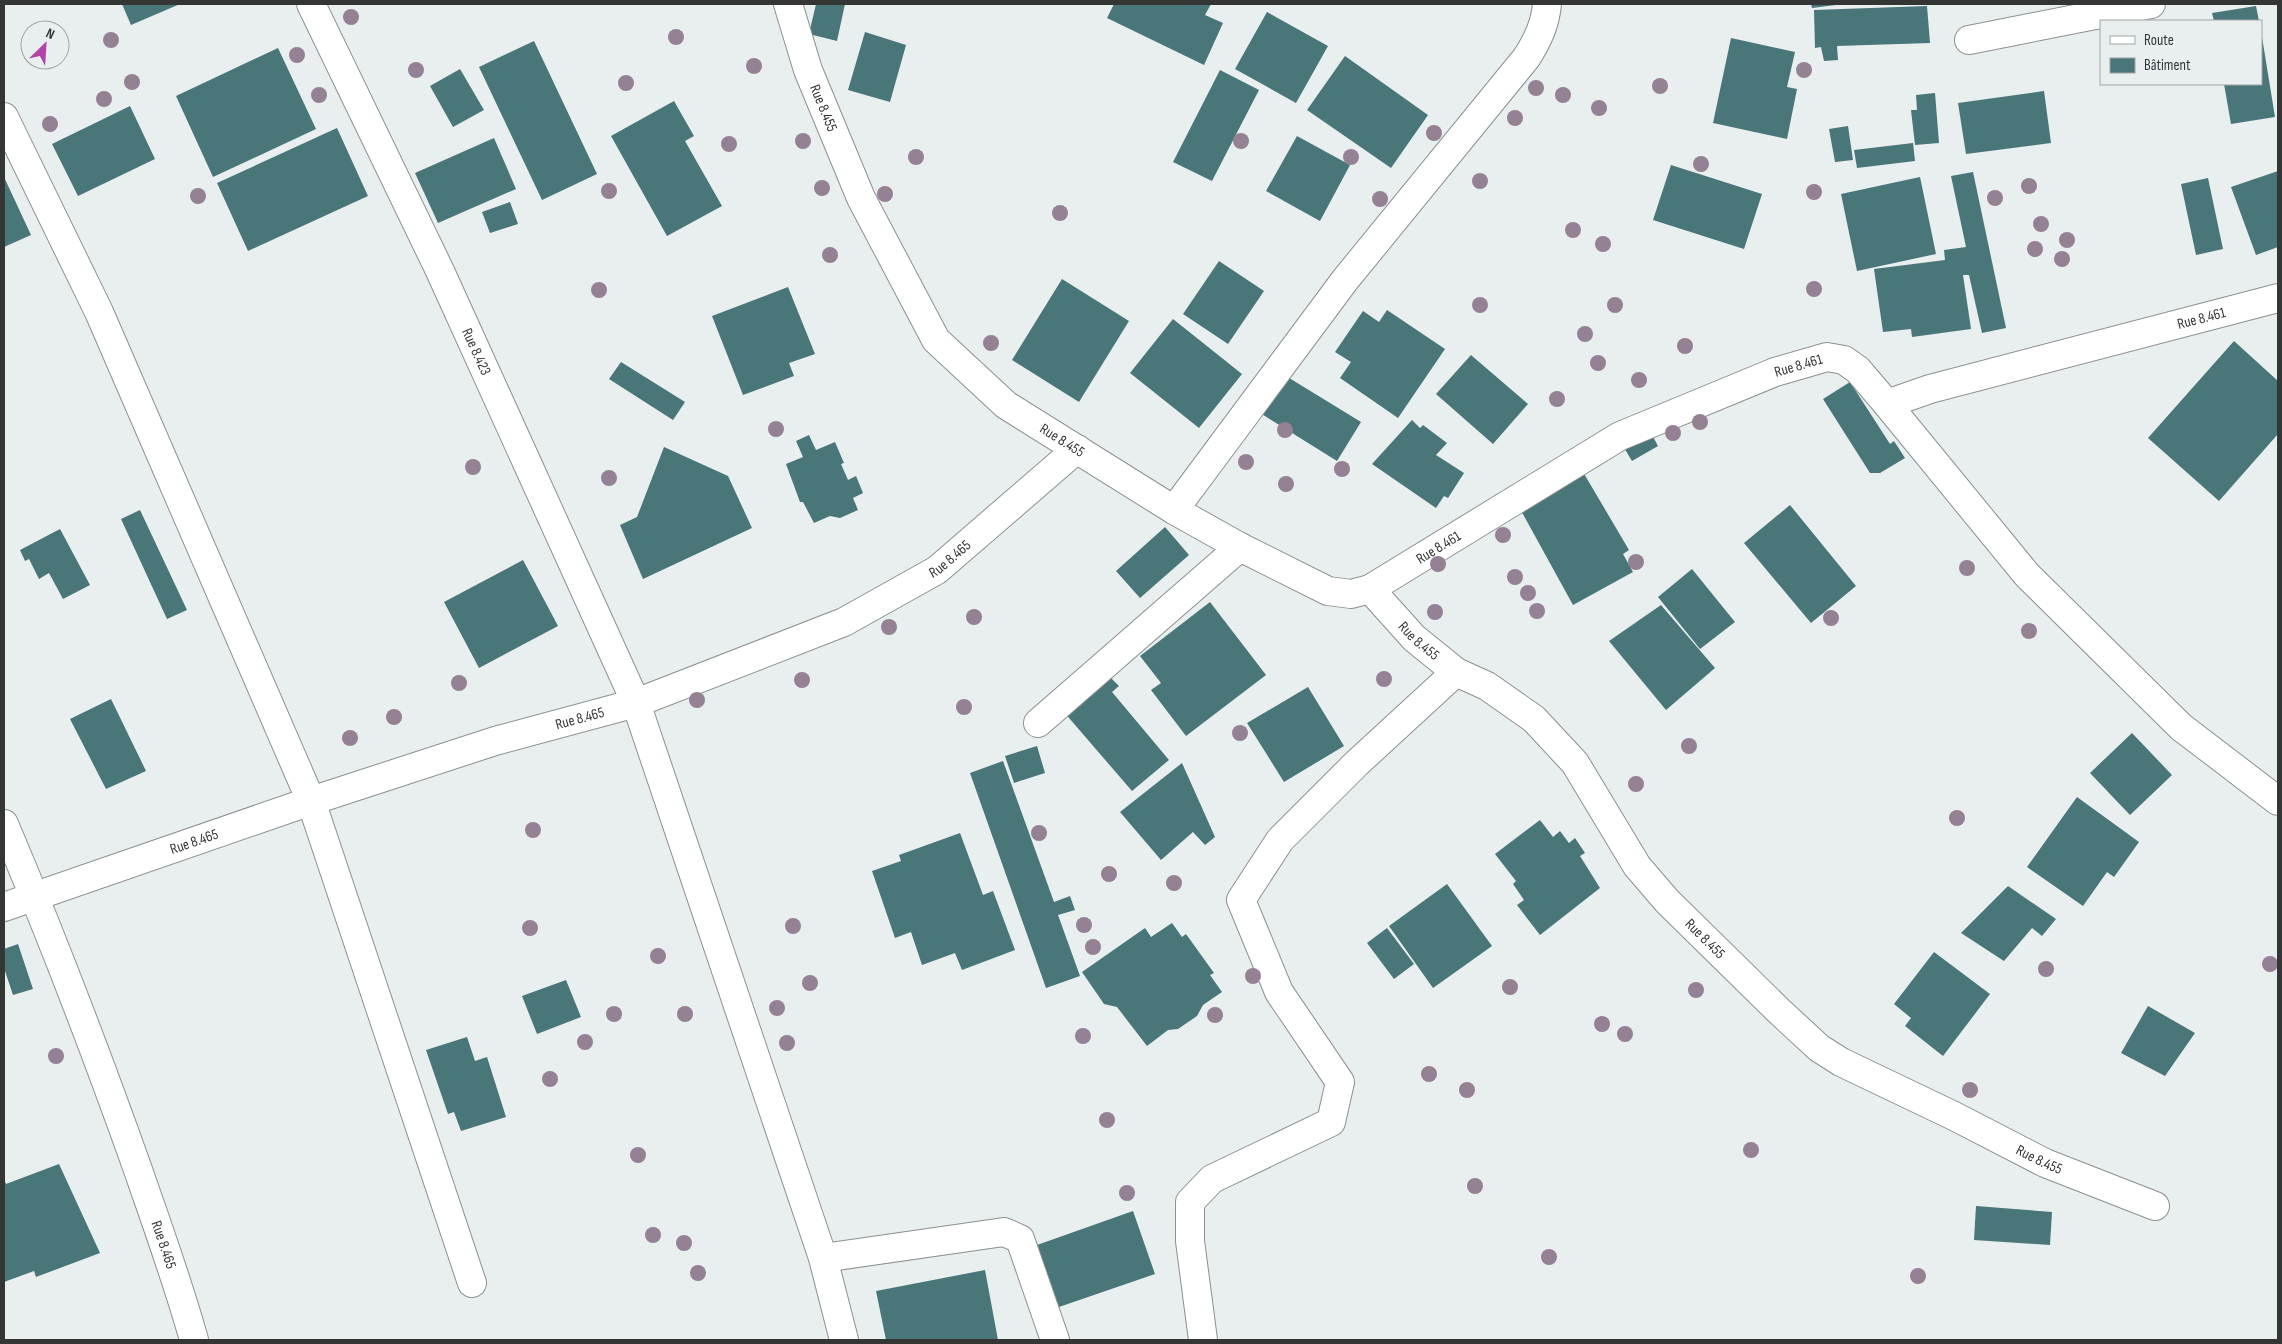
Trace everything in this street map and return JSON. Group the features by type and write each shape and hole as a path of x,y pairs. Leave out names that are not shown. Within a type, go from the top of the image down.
{"street":[{"name":"Rue 8.423","path":"311,4 440,271 636,703 823,1258 844,1340"},
{"name":"Rue 8.455","path":"788,4 808,70 861,198 936,340 1006,405 1174,510 1240,547 1328,591 1351,594 1370,589 1414,638 1456,672 1487,686 1534,719 1575,763 1636,866 1674,908 1819,1048 1841,1062 1954,1116 2045,1163 2155,1206"},
{"path":"1174,510 1345,280 1527,57 1542,29 1547,4"},
{"path":"1968,40 2151,4"},
{"path":"4,117 99,312 311,801 472,1283"},
{"name":"Rue 8.461","path":"1370,589 1620,436 1775,372 1827,357 1844,360 1858,370 1886,404 1930,388 2278,298"},
{"path":"1886,404 2027,575 2181,727 2278,801"},
{"name":"Rue 8.465","path":"4,906 35,897 311,801 495,741 636,703 844,622 937,570 1077,450"},
{"path":"1038,723 1240,547"},
{"path":"1203,1340 1190,1241 1190,1202 1212,1179 1331,1122 1340,1082 1279,992 1241,900 1280,840 1357,763 1456,672"},
{"path":"4,824 35,897"},
{"name":"Rue 8.465","path":"35,897 109,1088 182,1299 194,1340"},
{"path":"823,1258 1004,1232 1020,1239 1055,1340"}],"building":[{"path":"122,4 180,4 131,25"},
{"path":"816,4 845,4 837,41 809,34"},
{"path":"1114,4 1211,4 1205,15 1223,23 1204,65 1107,18"},
{"path":"1811,4 1836,4 1836,5 1812,8"},
{"path":"1927,6 1930,43 1837,46 1838,60 1824,61 1821,47 1815,48 1814,10"},
{"path":"2256,6 2259,20 2214,20 2212,13"},
{"path":"1267,12 1328,46 1296,103 1235,69"},
{"path":"865,32 906,45 890,102 848,90"},
{"path":"2262,37 2275,117 2231,124 2224,85 2262,85"},
{"path":"1731,38 1795,52 1787,87 1797,89 1787,139 1713,123"},
{"path":"534,41 597,174 542,200 479,67"},
{"path":"278,48 316,129 213,177 176,96"},
{"path":"1345,56 1428,115 1391,168 1307,110"},
{"path":"460,69 484,110 453,127 430,86"},
{"path":"1220,70 1259,90 1212,181 1173,162"},
{"path":"2044,91 2051,143 1966,154 1958,103"},
{"path":"1935,93 1939,143 1915,145 1911,110 1917,110 1916,95"},
{"path":"674,101 694,136 685,141 722,206 667,236 611,136"},
{"path":"130,106 155,159 78,196 52,144"},
{"path":"1848,126 1853,160 1835,162 1829,129"},
{"path":"337,128 368,196 248,251 217,183"},
{"path":"1297,136 1350,165 1320,221 1266,191"},
{"path":"494,138 516,189 438,223 415,173"},
{"path":"1913,143 1915,161 1857,168 1854,150"},
{"path":"1671,165 1762,194 1744,249 1653,220"},
{"path":"2278,171 2278,247 2256,255 2231,187"},
{"path":"1973,172 2006,328 1982,333 1969,275 1963,275 1971,329 1912,337 1911,329 1883,332 1874,269 1945,260 1944,250 1966,247 1951,176"},
{"path":"4,177 31,235 4,247"},
{"path":"1920,177 1936,254 1857,271 1841,194"},
{"path":"2208,178 2223,249 2196,255 2181,184"},
{"path":"510,202 518,224 490,233 482,212"},
{"path":"1219,261 1264,291 1228,344 1183,314"},
{"path":"1062,279 1129,321 1079,402 1012,360"},
{"path":"788,287 815,354 789,363 794,376 743,395 712,316"},
{"path":"1387,310 1445,349 1398,418 1340,378 1351,362 1335,352 1363,311 1379,322"},
{"path":"1173,319 1242,374 1199,428 1130,373"},
{"path":"2234,341 2278,381 2278,434 2219,501 2148,438"},
{"path":"1471,355 1528,404 1493,444 1436,394"},
{"path":"621,362 685,402 673,420 609,379"},
{"path":"1281,373 1361,422 1337,461 1257,411"},
{"path":"1850,382 1890,444 1894,441 1905,458 1880,473 1870,473 1823,399"},
{"path":"1412,420 1420,428 1423,425 1447,443 1436,455 1464,473 1448,498 1444,496 1436,508 1372,464"},
{"path":"1650,431 1658,446 1632,461 1623,446"},
{"path":"809,435 816,450 835,442 844,463 841,464 848,480 856,476 863,493 853,498 858,510 840,518 830,516 814,523 803,502 800,502 786,464 803,457 796,441"},
{"path":"664,447 728,476 752,528 643,579 620,525 637,517"},
{"path":"1583,472 1629,550 1623,554 1633,572 1573,605 1519,507"},
{"path":"1790,505 1856,586 1811,623 1744,543"},
{"path":"140,510 187,610 167,619 121,519"},
{"path":"1165,527 1189,555 1140,598 1116,571"},
{"path":"60,529 90,585 63,599 49,573 39,579 29,559 25,561 20,550"},
{"path":"523,560 558,626 479,668 444,602"},
{"path":"1692,569 1735,622 1700,649 1658,597"},
{"path":"1210,602 1266,675 1186,736 1151,690 1161,683 1140,656"},
{"path":"1661,605 1715,668 1666,710 1609,641"},
{"path":"1107,674 1119,686 1112,692 1169,760 1132,791 1063,711"},
{"path":"1308,687 1344,746 1284,782 1247,723"},
{"path":"111,699 146,771 106,789 70,719"},
{"path":"2132,733 2172,775 2130,815 2090,773"},
{"path":"1037,746 1045,773 1014,783 1005,756"},
{"path":"1003,761 1054,902 1070,896 1075,910 1058,915 1080,976 1046,988 970,773"},
{"path":"1182,763 1215,837 1205,845 1193,832 1161,860 1120,812"},
{"path":"2077,797 2139,842 2114,877 2107,872 2083,906 2027,867"},
{"path":"1540,820 1553,837 1560,831 1569,843 1575,838 1585,853 1580,856 1600,888 1540,935 1517,905 1524,900 1513,884 1516,881 1495,854"},
{"path":"960,833 983,895 993,891 1015,950 962,970 955,953 922,965 911,932 895,938 872,871 901,861 899,855"},
{"path":"1447,884 1492,946 1433,988 1389,926"},
{"path":"2008,886 2056,919 2042,936 2032,928 2004,961 1961,933"},
{"path":"1172,923 1182,937 1186,934 1214,973 1210,975 1222,992 1203,1005 1197,1016 1178,1029 1168,1030 1147,1046 1117,1007 1104,1004 1082,972 1145,928 1151,937"},
{"path":"1387,928 1414,964 1394,979 1367,943"},
{"path":"18,944 33,989 13,995 4,968 4,949"},
{"path":"1934,952 1990,994 1943,1056 1905,1026 1911,1018 1894,1004"},
{"path":"566,980 581,1017 537,1034 522,996"},
{"path":"2148,1006 2195,1033 2165,1076 2121,1053"},
{"path":"467,1037 475,1061 487,1057 506,1117 461,1131 454,1112 448,1114 426,1050"},
{"path":"59,1164 100,1253 36,1277 34,1271 4,1282 4,1179 6,1184"},
{"path":"1976,1206 2052,1212 2050,1245 1974,1240"},
{"path":"1133,1211 1155,1274 1059,1307 1037,1245"},
{"path":"985,1270 998,1340 886,1340 876,1291"}]}
